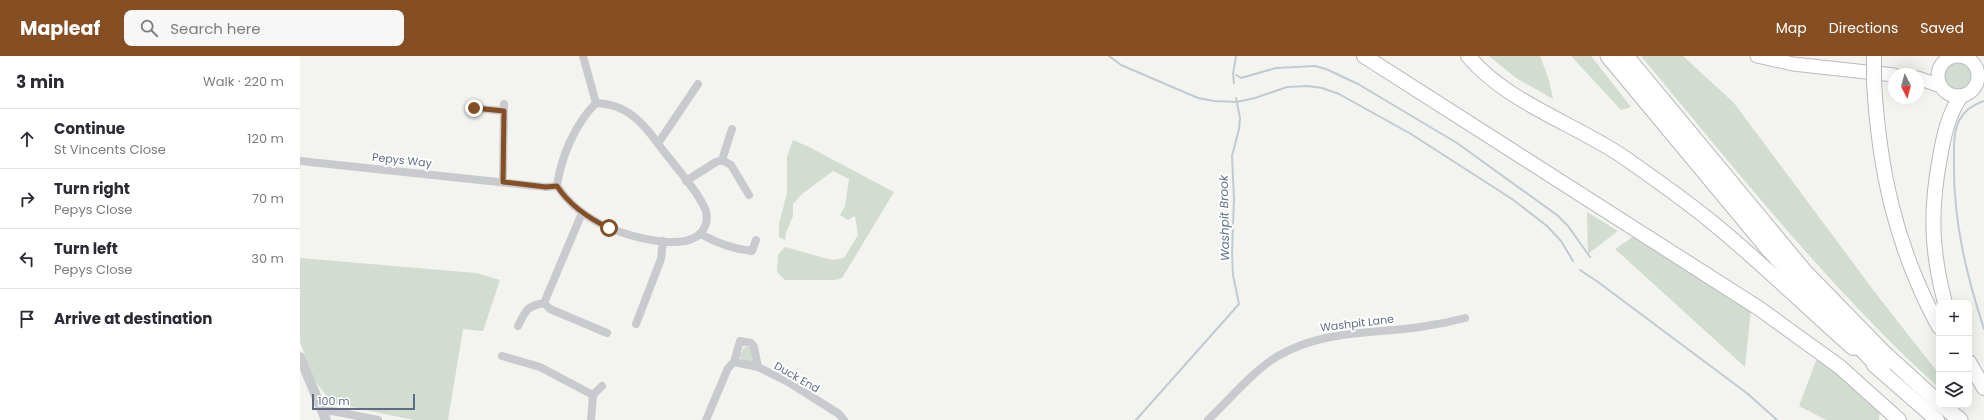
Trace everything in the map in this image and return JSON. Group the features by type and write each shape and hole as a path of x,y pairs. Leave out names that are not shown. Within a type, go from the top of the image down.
{"highway":[{"path":"1364,56 1760,309 1840,367 1899,420"},
{"path":"1468,56 1490,76 1513,93 1621,155 1715,224 1861,355 1883,372 1937,420"},
{"path":"1608,56 1770,251 1883,372"},
{"path":"1626,56 1805,272 1882,351 1936,400"},
{"path":"1874,56 1874,82 1879,148 1892,214 1914,277 1936,321"},
{"path":"1944,300 1938,279 1932,222 1934,201 1945,131 1954,106 1965,95"},
{"path":"1972,367 1984,388"},
{"path":"1972,378 1984,394"},
{"path":"1946,408 1960,420"}],"main road":[{"path":"1757,56 1793,64 1888,74"},
{"path":"1940,86 1938,73 1940,67 1949,58 1960,56 1971,61 1981,74 1977,84 1965,95"},
{"path":"1924,72 1940,67"},
{"path":"1924,80 1940,86 1949,95 1965,95 1984,91"}],"street":[{"path":"583,56 596,103"},
{"path":"659,142 698,84"},
{"path":"596,103 613,105 632,115 646,126 659,142 706,211 706,225 702,234 690,240 647,240 615,231 582,213 565,199 557,186 559,174 575,133 584,115 596,103"},
{"path":"474,108 504,107 503,182"},
{"path":"722,160 732,129"},
{"path":"686,181 716,162 722,160 731,164 749,195"},
{"name":"Pepys Way","path":"300,161 546,187 557,186"},
{"path":"544,303 582,213"},
{"path":"702,234 715,242 728,247 752,251 756,240"},
{"path":"636,324 661,259 663,241"},
{"path":"518,326 526,310 533,305 544,303"},
{"path":"544,303 550,309 607,333"},
{"name":"Washpit Lane","path":"1208,420 1257,372 1276,356 1297,346 1337,335 1420,327 1464,318"},
{"path":"706,420 728,368 734,362 740,341 751,343 754,346 758,367"},
{"path":"502,356 540,367 593,395"},
{"path":"300,357 324,416 332,411 378,420"},
{"name":"Duck End","path":"734,362 758,367 790,383 839,414 844,420"},
{"path":"591,420 593,395 602,386"}],"shaded area":[{"path":"1489,56 1540,56 1549,80 1553,99 1516,78"},
{"path":"1571,56 1591,56 1631,107 1621,110"},
{"path":"1641,56 1683,56 1734,103 1877,295 1936,370 1936,385 1859,310 1748,185"},
{"path":"1953,61 1959,61 1969,68 1972,77 1971,83 1965,90 1959,93 1953,93 1943,86 1940,80 1940,74 1947,64"},
{"path":"793,140 894,192 842,278 835,280 785,280 777,272 778,255 785,247 832,260 844,258 858,235 855,216 848,220 840,215 845,206 849,179 833,171 802,194 793,204 793,216 786,233 785,240 779,237 779,224 787,193 787,157"},
{"path":"1587,212 1618,231 1588,254"},
{"path":"1634,236 1751,309 1745,367 1615,249"},
{"path":"300,258 476,273 500,280 483,331 463,329 448,420 414,420 332,403 315,381 300,342"},
{"path":"744,347 752,347 753,362 743,361 739,357"},
{"path":"1817,358 1880,406 1879,420 1826,420 1799,406"}],"waterway":[{"path":"1109,56 1121,65 1198,98 1214,101 1237,102 1255,98 1287,87 1308,86 1322,88 1339,94 1411,134 1512,199 1547,226 1561,241 1573,261"},
{"name":"Washpit Brook","path":"1234,83 1233,74 1236,56"},
{"path":"1236,75 1241,78 1276,68 1315,66 1326,69 1358,84 1457,143 1557,215 1568,226 1590,257"},
{"name":"Washpit Brook","path":"1136,420 1239,304 1233,275 1232,254 1234,199 1232,156 1239,129 1240,118 1236,98"},
{"path":"1984,101 1970,108 1960,119 1955,134 1954,150 1954,183 1958,225 1966,267 1984,329"},
{"path":"1580,270 1748,394 1777,420"}],"route":[{"path":"474,108 504,111 503,182 546,187 557,186 565,199 582,213 609,228"}]}
